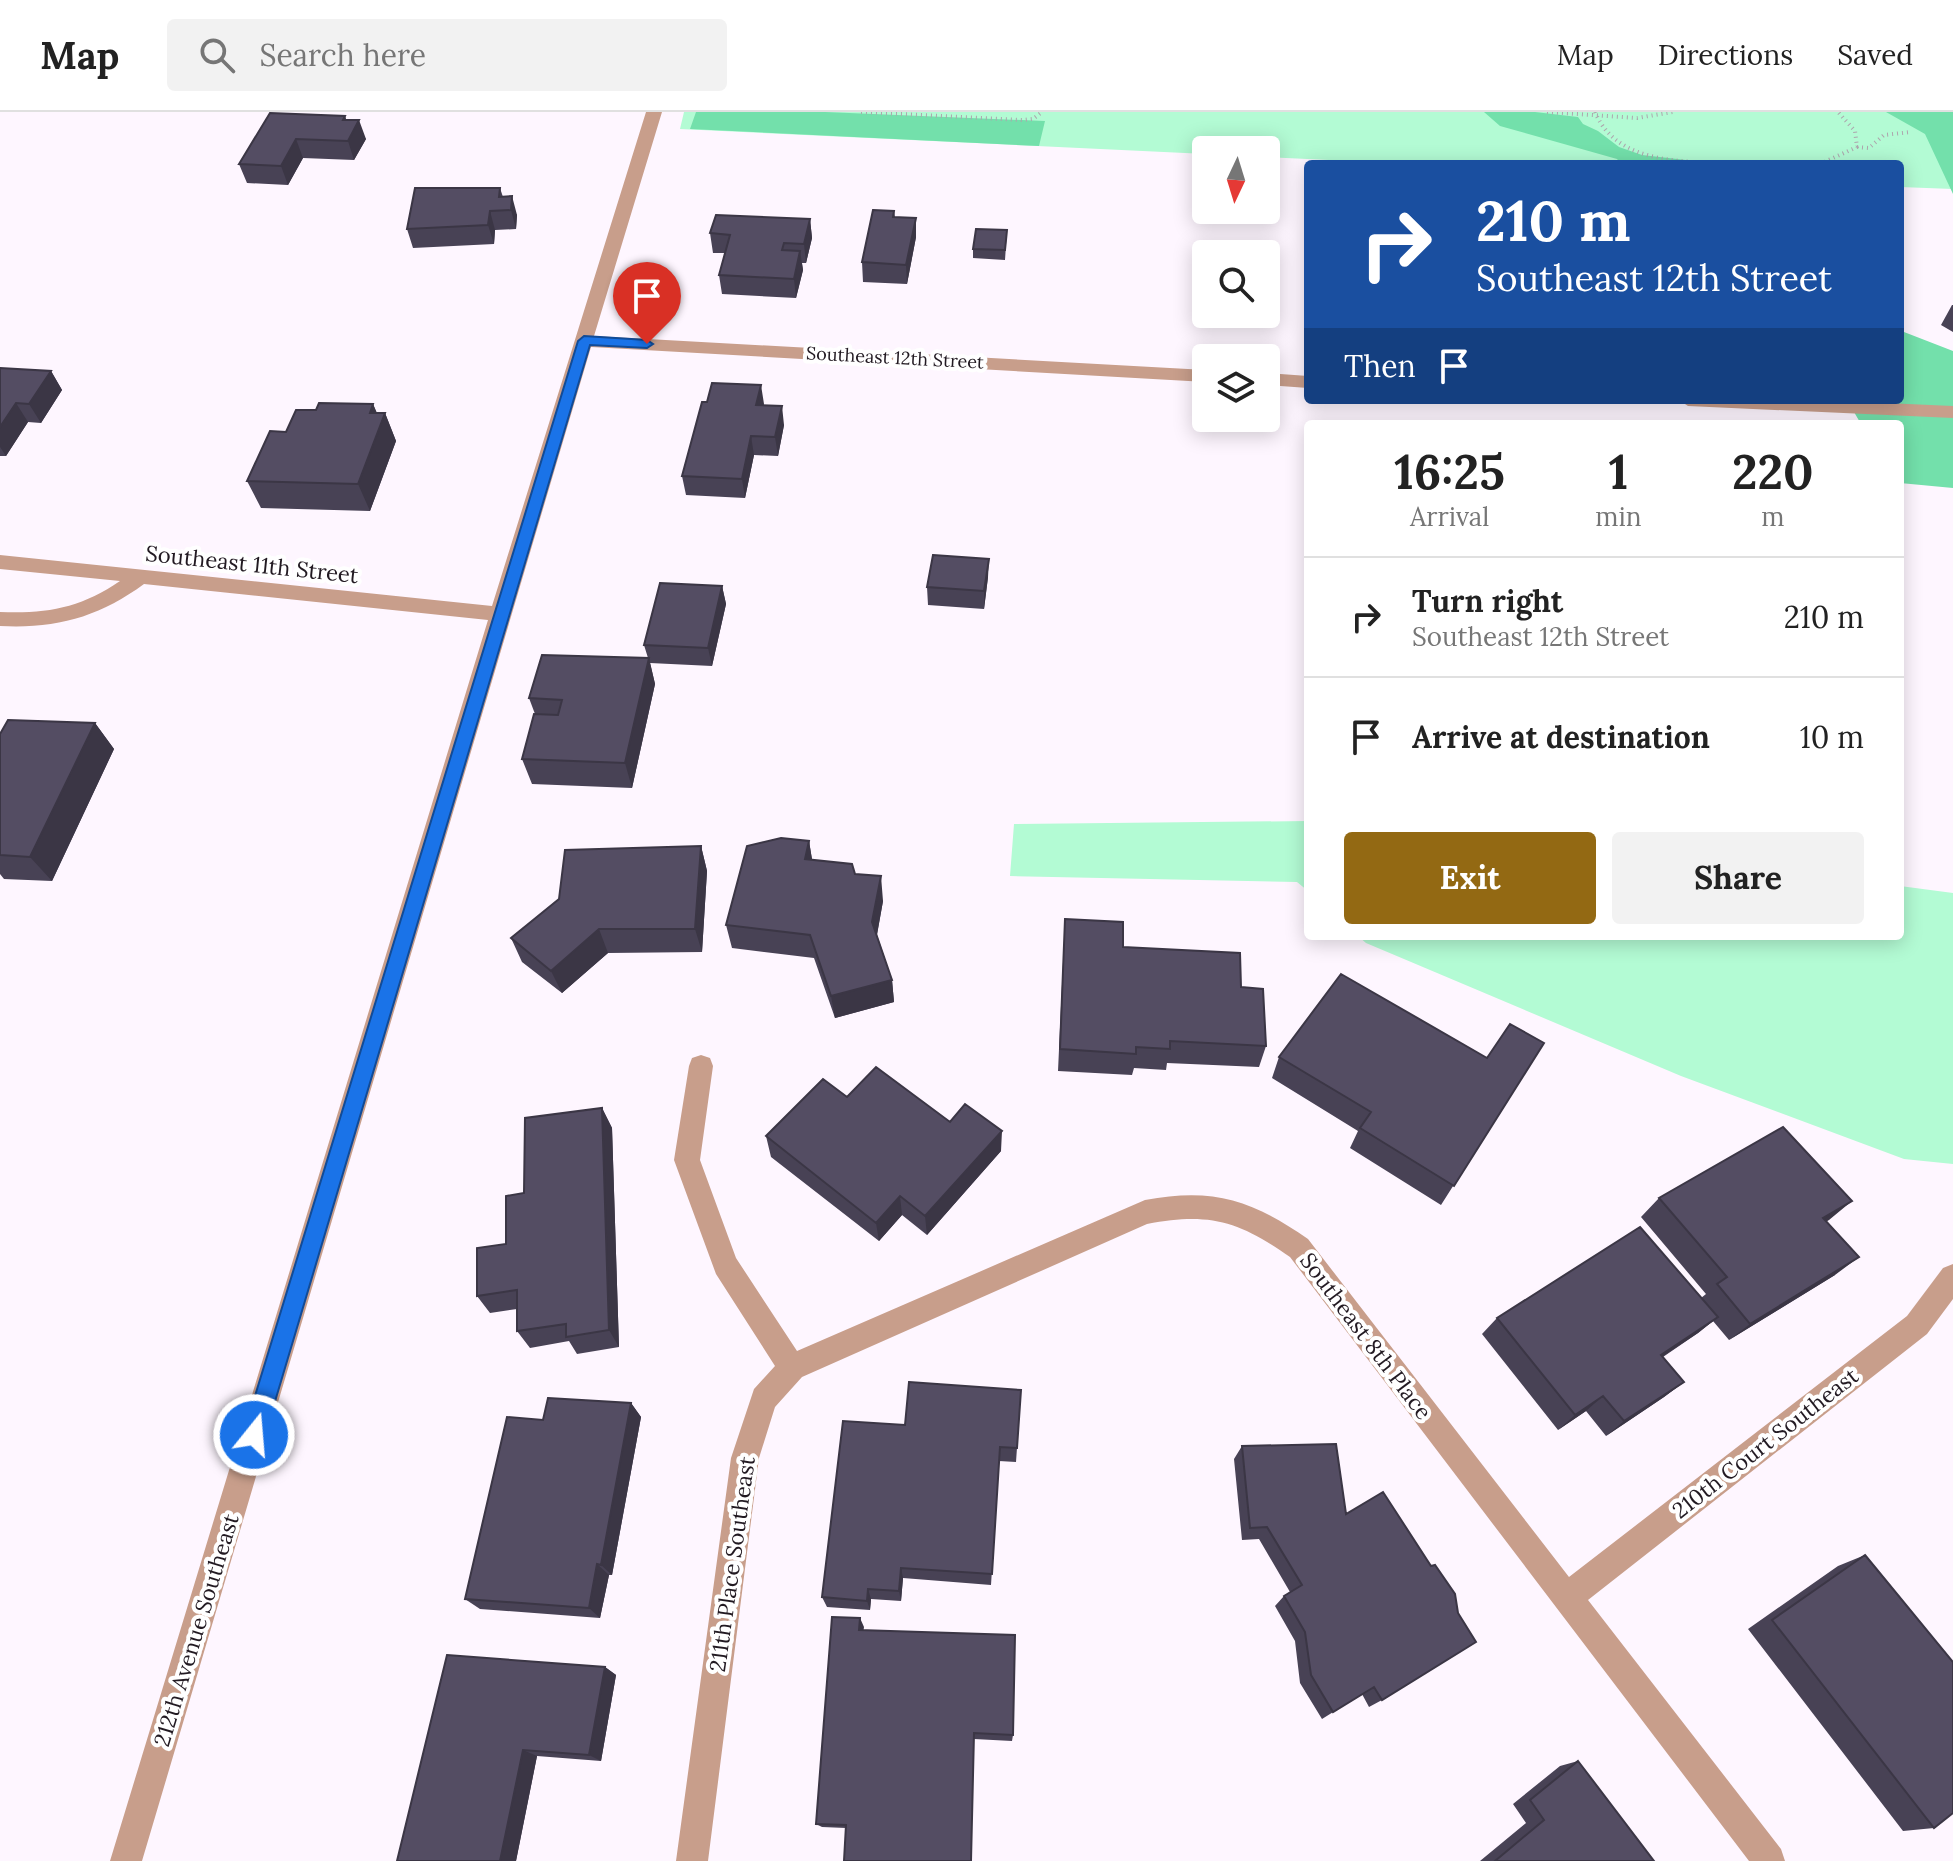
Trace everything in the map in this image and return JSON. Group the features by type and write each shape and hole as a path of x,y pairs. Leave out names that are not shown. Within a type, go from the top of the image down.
{"street":[{"name":"212th Avenue Southeast","path":"126,1861 654,112"},
{"name":"Southeast 12th Street","path":"584,341 1192,375"},
{"path":"1280,380 1304,382"},
{"path":"1776,404 1953,412"},
{"name":"Southeast 11th Street","path":"0,562 500,614"},
{"path":"0,619 60,619 106,601 141,576"},
{"path":"701,1066 687,1160 725,1265 792,1367"},
{"name":"Southeast 8th Place","path":"792,1367 1145,1212 1180,1204 1223,1208 1260,1220 1299,1248 1769,1861"},
{"name":"210th Court Southeast","path":"1566,1598 1917,1325 1953,1277"},
{"name":"211th Place Southeast","path":"692,1861 745,1458 764,1399 792,1367"}],"path":[{"path":"861,112 1022,120 1033,119 1042,112"},
{"path":"1547,112 1637,118 1673,112"},
{"path":"1838,112 1855,131 1857,147"},
{"path":"1596,113 1598,128 1615,142 1640,153 1681,160"},
{"path":"1829,160 1857,147 1869,148 1884,135 1911,132"}],"green space":[{"path":"684,112 1953,112 1953,189 1904,187 1904,160 1329,160 1280,158 1280,136 1192,136 1192,153 680,129"},
{"path":"696,112 825,112 1045,121 1039,146 690,129"},
{"path":"1484,112 1535,112 1578,117 1583,124 1619,147 1642,155 1686,160 1618,160 1500,126"},
{"path":"1886,112 1953,112 1953,194 1925,134"},
{"path":"1904,332 1953,351 1953,488 1904,483 1904,420 1859,420 1849,404 1904,404"},
{"path":"1304,821 1304,888 1297,882 1010,876 1014,824"},
{"path":"1904,887 1953,893 1953,1164 1904,1159 1681,1076 1363,940 1904,940"}],"building":[{"path":"270,113 345,116 343,120 359,120 348,141 296,139 281,166 239,164"},
{"path":"415,188 500,188 499,197 512,196 511,210 490,211 488,225 407,229"},
{"path":"873,210 894,211 893,217 916,218 906,265 862,262"},
{"path":"716,215 810,219 804,244 784,243 782,250 800,251 794,279 719,275 730,235 710,233"},
{"path":"976,229 1007,230 1005,250 973,249"},
{"path":"0,368 51,371 29,404 16,403 0,427"},
{"path":"712,383 761,385 756,405 782,406 775,437 751,436 742,479 682,476 702,402 707,402"},
{"path":"319,403 373,404 370,413 385,413 358,484 247,481 270,431 286,432 296,410 316,410"},
{"path":"933,555 989,559 984,591 927,587"},
{"path":"660,583 722,586 708,648 644,645"},
{"path":"542,655 649,658 625,763 522,759 534,714 558,715 562,700 529,698"},
{"path":"8,720 95,723 30,857 0,855 0,734"},
{"path":"781,838 809,841 805,859 852,864 855,874 881,876 872,922 892,980 831,996 810,935 726,925 747,846"},
{"path":"701,846 695,929 599,929 551,971 511,938 559,899 565,850"},
{"path":"1065,919 1123,922 1123,947 1240,953 1241,987 1263,989 1266,1046 1170,1041 1170,1049 1136,1047 1136,1054 1060,1049"},
{"path":"1341,974 1487,1058 1510,1024 1544,1043 1454,1186 1360,1128 1371,1112 1279,1057"},
{"path":"876,1067 950,1122 965,1104 1002,1131 925,1216 900,1196 876,1223 766,1136 823,1079 847,1097"},
{"path":"602,1108 609,1330 566,1337 566,1324 517,1331 517,1290 477,1296 477,1248 506,1244 506,1196 524,1193 525,1118"},
{"path":"1783,1127 1852,1201 1823,1218 1859,1257 1750,1324 1717,1284 1727,1277 1659,1198"},
{"path":"1640,1227 1718,1317 1661,1355 1684,1382 1624,1421 1603,1396 1575,1415 1497,1318"},
{"path":"909,1382 1021,1390 1017,1448 1000,1447 992,1574 901,1568 899,1591 868,1589 867,1601 822,1597 843,1421 905,1425"},
{"path":"548,1398 631,1403 601,1565 597,1564 589,1608 465,1599 507,1417 543,1420"},
{"path":"1336,1444 1346,1514 1383,1492 1431,1566 1435,1565 1455,1594 1458,1613 1476,1642 1382,1700 1374,1687 1333,1712 1311,1675 1305,1632 1284,1596 1302,1585 1267,1527 1250,1528 1242,1446"},
{"path":"1865,1555 1953,1662 1953,1813 1934,1828 1772,1620"},
{"path":"832,1617 860,1618 859,1630 1015,1635 1013,1735 974,1733 971,1861 844,1861 846,1825 816,1824"},
{"path":"447,1655 605,1667 589,1755 523,1750 500,1861 397,1861"},
{"path":"1578,1761 1654,1861 1495,1861 1544,1820 1530,1800"}],"route":[{"path":"254,1435 584,341 647,344"}]}
